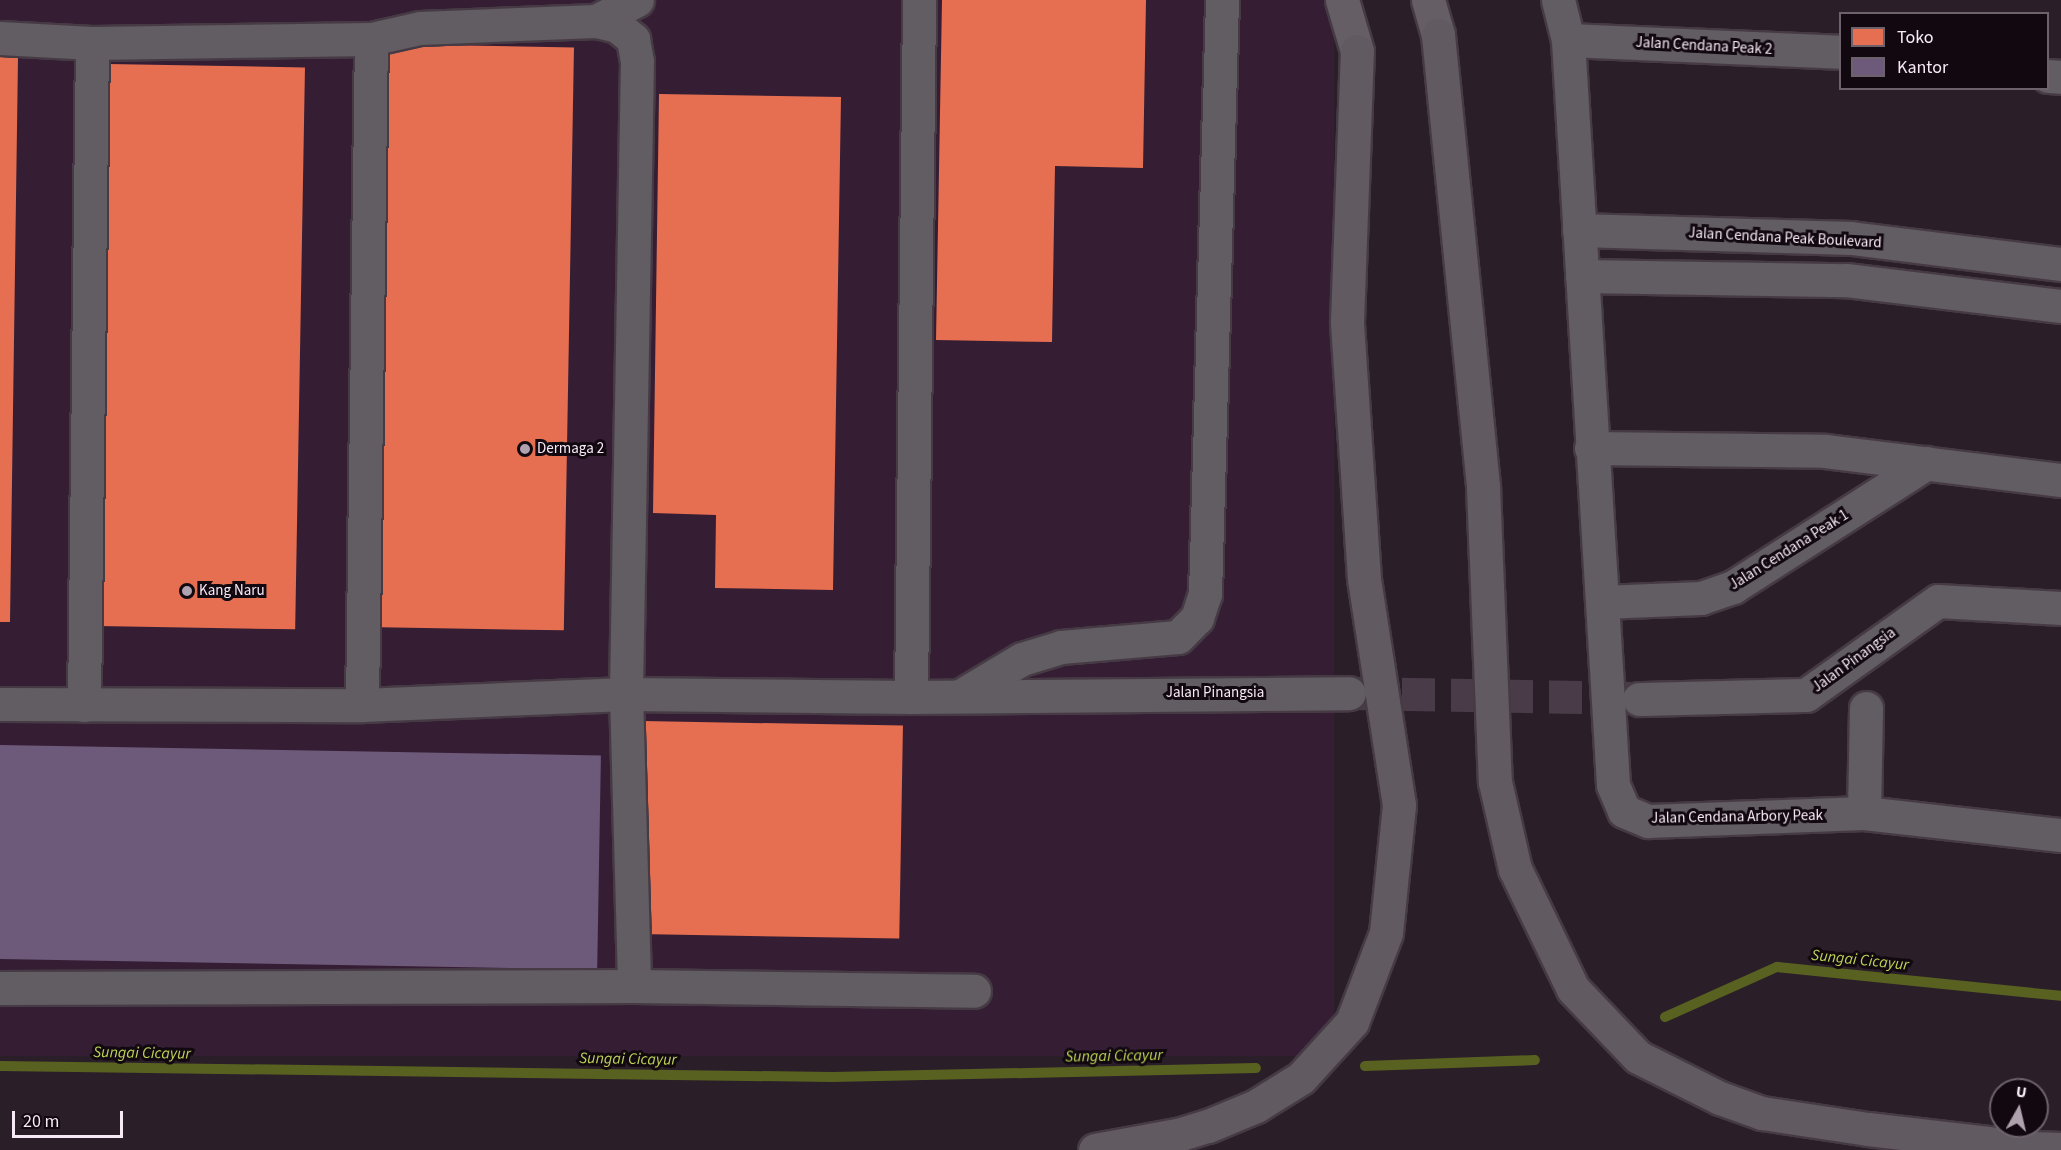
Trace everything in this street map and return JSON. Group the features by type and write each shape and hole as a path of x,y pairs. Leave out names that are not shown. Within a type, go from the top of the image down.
{"highway":[{"path":"1438,35 1483,487 1494,782 1515,869 1573,989 1638,1057 1720,1098 1762,1113 1868,1129 2036,1149"},
{"path":"1095,1150 1181,1134 1208,1126 1256,1106 1301,1078 1352,1022 1386,933 1399,805 1364,579 1347,322 1357,51"}],"main road":[{"path":"1342,0 1357,51"},
{"path":"1428,0 1438,35"}],"street":[{"path":"596,21 637,0"},
{"path":"911,697 919,0"},
{"path":"961,696 1022,659 1061,647 1178,637 1197,618 1205,594 1222,0"},
{"name":"Jalan Cendana Arbory Peak","path":"1558,0 1568,40 1612,785 1624,811 1648,821 1864,813 2061,836"},
{"path":"0,39 92,43 371,39 420,28 596,21 617,26 633,39 637,61 626,694 634,986"},
{"path":"362,705 371,39"},
{"name":"Jalan Cendana Peak 2","path":"1568,40 1839,52"},
{"path":"84,705 92,43"},
{"name":"Jalan Cendana Peak Boulevard","path":"1579,230 1851,238 2061,264"},
{"path":"1948,293 1952,251"},
{"path":"1582,276 1846,280 2061,306"},
{"path":"1591,448 1825,451 2061,480"},
{"name":"Jalan Cendana Peak 1","path":"1602,602 1701,598 1733,587 1927,464"},
{"name":"Jalan Pinangsia","path":"1640,699 1806,695 1938,601 2061,608"},
{"name":"Jalan Pinangsia","path":"0,704 362,705 626,694 911,697 1081,693 1348,693"},
{"path":"1864,813 1866,708"},
{"path":"0,988 634,986 974,991"}],"shaded area":[{"path":"0,0 1334,0 1334,1056 0,1056"}],"building: Toko":[{"path":"942,0 1146,0 1143,168 1055,166 1052,342 936,340"},
{"path":"377,44 574,47 564,630 367,627"},
{"path":"0,57 18,57 10,622 0,622"},
{"path":"108,64 305,67 295,629 98,626"},
{"path":"659,94 841,97 833,590 715,588 716,515 653,513"},
{"path":"642,721 903,726 899,939 638,934"}],"building: Kantor":[{"path":"0,745 601,755 597,969 0,959"}],"waterway":[{"name":"Sungai Cicayur","path":"1665,1017 1777,967 2061,996"},
{"name":"Sungai Cicayur","path":"1365,1066 1535,1060"},
{"name":"Sungai Cicayur","path":"0,1066 832,1077 1256,1068"}],"tunnel":[{"path":"1353,693 1635,698"}],"place":[{"name":"Dermaga 2","path":"525,449"},
{"name":"Kang Naru","path":"187,591"}]}
